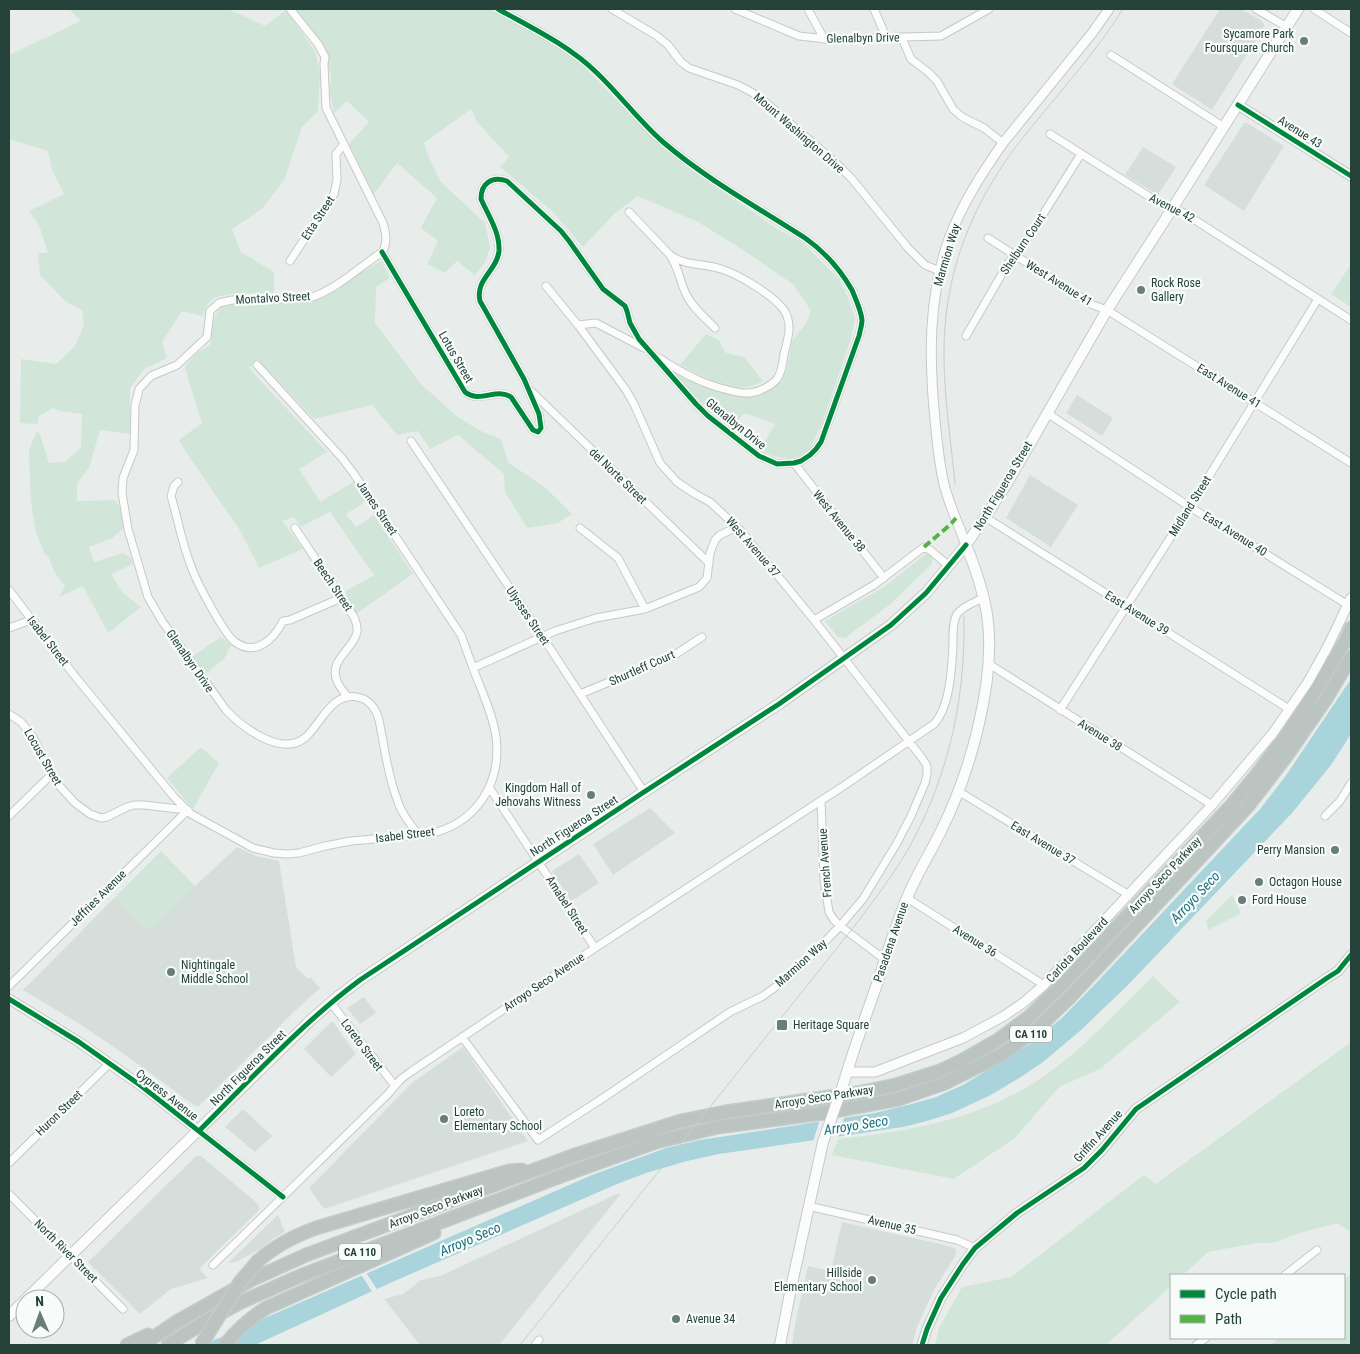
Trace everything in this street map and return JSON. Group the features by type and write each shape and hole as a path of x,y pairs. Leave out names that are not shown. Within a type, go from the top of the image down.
{"highway":[{"name":"Arroyo Seco Parkway","path":"142,1345 178,1321 251,1280 306,1255 572,1156 681,1121 725,1112 857,1093 896,1085 940,1071 998,1040 1030,1016 1061,986 1245,790 1298,719 1329,669 1351,628"},
{"name":"Arroyo Seco Parkway","path":"168,1345 203,1323 239,1304 300,1276 561,1176 656,1142 718,1127 822,1113 899,1099 945,1083 1001,1055 1038,1028 1071,996 1248,806 1286,758 1326,700 1351,657"},
{"path":"201,1345 240,1282 258,1261 269,1251 298,1234 509,1171 539,1168"},
{"path":"225,1345 248,1320 266,1308 561,1176"},
{"path":"127,1345 178,1321"}],"main road":[{"name":"North Figueroa Street","path":"37,1289 312,1019 360,980 779,704 891,625 926,593 966,545 986,517 1107,310 1298,9"},
{"name":"Pasadena Avenue","path":"780,1345 823,1142 884,959 907,898 942,830 958,791 980,718 989,664 988,625 976,571 966,545"}],"street":[{"path":"290,9 318,44 325,57 326,108 385,229 386,246 382,252"},
{"path":"498,9 581,58 597,72 637,117 662,141 707,176 817,246 833,262 845,278 861,313 862,322 859,336 821,442 810,455 794,464"},
{"name":"Mount Washington Drive","path":"612,9 657,36 668,45 688,68 738,85 764,101 852,179 925,266 940,271"},
{"name":"Glenalbyn Drive","path":"735,9 799,36 824,39 941,36 989,9"},
{"path":"808,9 824,39"},
{"path":"874,9 886,37"},
{"name":"Marmion Way","path":"966,545 944,486 932,387 931,328 940,271 949,238 976,183 1003,143 1093,32 1109,9"},
{"path":"1256,9 1287,27"},
{"path":"1314,9 1351,33"},
{"path":"902,38 911,59 937,81 958,115 984,128 1003,143"},
{"path":"1111,55 1224,127"},
{"name":"Avenue 43","path":"1238,105 1351,176"},
{"name":"Avenue 42","path":"1050,134 1161,204 1184,213 1351,320"},
{"name":"Etta Street","path":"290,261 334,194 337,180 336,154 344,144"},
{"name":"Shelburn Court","path":"966,336 1010,260 1020,251 1081,154"},
{"name":"Glenalbyn Drive","path":"538,432 541,428 540,420 528,388 480,301 479,288 494,266 499,251 496,230 480,199 482,188 490,180 501,179 507,181 561,231 603,289 625,306 634,332 696,404 759,456 777,464 794,464"},
{"path":"629,212 670,255 690,301 715,328"},
{"name":"West Avenue 41","path":"988,238 1093,305 1107,310"},
{"name":"Montalvo Street","path":"207,337 210,311 219,303 232,300 309,298 328,290 382,252"},
{"name":"Lotus Street","path":"382,252 465,392 470,396 477,397 507,394 533,430 538,432"},
{"path":"578,325 596,323 704,383 744,393 760,391 772,384 781,371 789,332 787,317 779,305 766,294 732,273 721,268 683,262 670,255"},
{"name":"West Avenue 37","path":"546,286 578,325 626,390 660,463 676,482 710,502 737,527 814,620 909,741"},
{"name":"Midland Street","path":"1060,710 1190,506 1318,299"},
{"name":"East Avenue 41","path":"1107,310 1351,463"},
{"name":"Glenalbyn Drive","path":"207,337 177,365 151,376 139,389 135,405 134,450 123,478 122,493 128,529 148,597 162,621 220,703 234,719 255,734 280,743 287,744 300,741 337,700 348,697"},
{"name":"James Street","path":"257,366 354,474 462,635 473,668"},
{"name":"del Norte Street","path":"528,388 709,563"},
{"name":"East Avenue 40","path":"1047,413 1190,506 1350,601"},
{"name":"Ulysses Street","path":"411,441 644,792"},
{"name":"West Avenue 38","path":"794,464 884,578"},
{"path":"178,482 174,486 172,496 190,565 226,632 235,642 246,646 260,646 271,639 283,621 290,620 341,598"},
{"name":"East Avenue 39","path":"986,517 1289,709"},
{"path":"473,668 542,636 576,624 645,608 699,587 707,578 712,546 715,540 720,535 737,527"},
{"name":"Beech Street","path":"295,528 354,617 357,626 357,634 341,656 335,673 336,680 348,697"},
{"path":"580,528 618,558 645,608"},
{"path":"814,620 874,585 924,547 949,566"},
{"name":"Isabel Street","path":"9,590 87,691 174,797 191,814 253,848 274,853 299,853 325,846 440,831 460,822 477,807 489,788 496,762 496,737 473,668"},
{"path":"909,741 934,724 939,718 946,698 952,660 954,621 964,608 983,598"},
{"name":"Carlota Boulevard","path":"847,1072 875,1072 963,1038 1004,1016 1044,985 1212,805 1273,733 1308,682 1350,601"},
{"path":"9,628 31,620"},
{"name":"Shurtleff Court","path":"580,694 672,656 702,637"},
{"name":"Avenue 38","path":"989,664 1212,805"},
{"path":"348,697 363,699 375,709 378,715 397,801 410,824 419,834"},
{"name":"Locust Street","path":"9,714 21,722 33,737 51,775 61,789 75,803 95,816 108,817 127,807 144,804 188,810"},
{"name":"Marmion Way","path":"462,1037 538,1140 730,1012 763,996 785,980 840,926 863,899 878,874 911,816 927,775 927,766 909,741"},
{"name":"Arroyo Seco Avenue","path":"213,1265 401,1079 595,948 821,801 909,741"},
{"path":"9,816 51,775"},
{"path":"1325,816 1340,801 1351,783"},
{"name":"Amabel Street","path":"489,788 595,948"},
{"name":"East Avenue 37","path":"958,791 1129,895"},
{"name":"French Avenue","path":"821,801 824,880 829,912 840,926 884,959"},
{"name":"Jeffries Avenue","path":"9,986 188,810"},
{"name":"Avenue 36","path":"907,898 1044,985"},
{"name":"Griffin Avenue","path":"922,1345 941,1298 965,1260 975,1248 1017,1213 1084,1168 1102,1150 1136,1109 1338,971 1351,955"},
{"name":"Cypress Avenue","path":"9,1000 79,1042 147,1090 283,1197"},
{"name":"Loreto Street","path":"331,1003 395,1086"},
{"name":"Huron Street","path":"9,1163 109,1064"},
{"name":"North River Street","path":"9,1194 123,1309"},
{"name":"Avenue 35","path":"808,1206 958,1240 975,1248"},
{"path":"1286,1274 1317,1250"}],"shaded area":[{"path":"1220,9 1241,9 1262,21 1264,25 1212,110 1172,84"},
{"path":"1244,123 1284,146 1244,211 1204,185"},
{"path":"1143,147 1176,167 1158,195 1125,175"},
{"path":"1077,395 1113,418 1102,436 1066,413"},
{"path":"1030,475 1078,505 1051,547 1006,518"},
{"path":"650,808 675,833 613,875 593,844"},
{"name":"Nightingale Middle School","path":"237,847 256,856 279,861 296,967 307,978 311,978 320,988 199,1106 195,1106 124,1054 78,1023 23,990 161,851 195,886"},
{"path":"579,854 599,883 571,901 552,871"},
{"path":"364,997 376,1013 360,1024 347,1008"},
{"path":"333,1022 356,1054 331,1077 304,1049"},
{"name":"Loreto Elementary School","path":"463,1047 528,1141 324,1209 309,1188 413,1082"},
{"path":"243,1109 272,1136 255,1152 225,1127"},
{"path":"196,1156 201,1156 257,1203 259,1210 199,1269 208,1278 171,1289 140,1314 88,1262"},
{"path":"619,1193 620,1195 499,1345 420,1345 384,1299 403,1294 421,1280 440,1276"},
{"path":"278,1215 285,1232 260,1249 236,1262 228,1263"},
{"name":"Hillside Elementary School","path":"842,1222 953,1247 956,1250 956,1255 934,1290 917,1327 912,1345 792,1345 808,1266 831,1271"}],"green space":[{"path":"69,9 228,9 265,26 286,10 315,51 320,74 318,111 302,127 284,180 262,209 232,229 241,252 274,272 274,293 223,295 212,300 203,316 182,311 162,342 167,358 144,369 130,388 130,434 100,430 89,468 77,483 77,501 115,500 121,510 123,529 112,538 89,547 94,562 123,553 131,558 133,564 111,574 122,592 141,607 108,633 83,586 59,597 65,586 55,573 48,556 45,555 36,532 32,509 29,450 37,430 49,463 65,462 81,447 82,414 59,411 53,408 39,416 38,424 20,423 21,359 56,364 75,346 84,325 82,310 65,301 40,275 38,253 48,253 39,225 29,211 64,194 52,170 48,151 9,139 9,55 81,21"},
{"path":"295,9 489,9 556,46 581,64 661,147 689,169 779,230 802,242 839,279 855,318 851,339 821,426 809,450 789,459 773,456 759,450 775,424 744,413 732,428 701,402 673,372 697,385 732,395 751,396 766,392 780,382 787,368 792,341 806,323 811,311 794,285 698,222 638,196 615,213 583,247 553,212 500,167 509,157 477,122 471,109 424,143 441,182 485,223 490,247 486,261 475,275 457,261 445,273 427,264 438,241 421,228 437,198 397,163 374,194 349,144 369,122 347,101 334,113 330,92 331,76 324,47"},
{"path":"381,261 390,278 376,287 375,323 422,385 459,418 483,432 501,439 508,462 547,489 572,514 558,523 527,528 505,492 504,474 458,435 430,449 418,431 397,435 372,405 314,419 258,360 249,368 327,452 299,469 320,502 353,482 365,502 346,514 356,527 374,515 413,574 356,614 346,601 346,591 374,575 330,512 301,527 294,517 282,521 303,549 259,568 239,529 179,440 202,423 185,366 197,353 211,344 212,327 220,308 225,304 327,293"},
{"path":"1351,264 1351,307 1331,294"},
{"path":"706,334 719,340 726,353 744,357 763,381 748,387 731,387 713,381 680,365"},
{"path":"927,553 932,557 932,564 888,606 845,638 838,637 825,621 884,587"},
{"path":"221,637 231,645 224,659 205,674 193,656"},
{"path":"201,747 219,763 193,809 167,778"},
{"path":"161,852 194,886 149,931 115,898"},
{"path":"1232,895 1241,913 1208,930 1206,921"},
{"path":"1153,976 1180,1002 1100,1069 1059,1087 1015,1138 954,1179 832,1155 838,1139 893,1132 947,1120 999,1102 1024,1089 1075,1052"},
{"path":"1351,1042 1351,1232 1337,1223 1296,1234 1273,1243 1256,1243 1208,1252 1184,1274 1170,1274 1170,1287 1106,1345 935,1345 939,1328 962,1287 1011,1277 1144,1175 1156,1184"},
{"path":"1351,1274 1351,1345 1270,1345 1279,1339 1345,1339 1345,1279"}],"water":[{"name":"Arroyo Seco","path":"1351,679 1351,734 1331,765 1292,813 1128,985 1081,1030 1043,1062 989,1096 952,1113 903,1127 719,1154 646,1173 390,1283 255,1345 203,1345 592,1175 666,1148 700,1140 875,1113 936,1097 963,1085 1033,1042 1062,1018 1098,981 1261,808 1287,774"}],"pier":[{"path":"845,1115 837,1139 813,1142 820,1119"},
{"path":"365,1271 378,1291 373,1293 360,1273"}],"tram line":[{"path":"955,484 946,403 944,355 945,326 949,298 963,243 986,192 1001,167 1099,44 1123,9"},
{"path":"520,1345 849,933 886,884 906,853 936,789 956,720 964,652 964,616"}],"marked path":[{"path":"924,547 956,518"}],"cycle path":[{"path":"382,252 465,392 476,396 505,394 511,397 533,430 538,432 541,428 539,414 524,379 480,301 479,293 483,281 494,264 499,251 496,230 481,199 482,193 485,185 492,180 507,181 561,231 603,289 625,306 630,323 639,339 708,416 759,456 777,464 801,461 810,455 821,442 862,324 857,301 852,290 832,261 805,238 714,180 679,155 663,142 586,63 549,38 498,9"},
{"path":"1238,105 1351,176"},
{"path":"199,1131 297,1033 360,980 779,704 891,625 926,593 966,545"},
{"path":"922,1345 941,1298 975,1248 1017,1213 1084,1168 1102,1150 1136,1109 1338,971 1351,955"},
{"path":"9,999 79,1042 140,1085 283,1197"}],"place":[{"name":"Sycamore Park Foursquare Church","path":"1304,41"},
{"name":"Rock Rose Gallery","path":"1141,290"},
{"name":"Kingdom Hall of Jehovahs Witness","path":"591,795"},
{"name":"Perry Mansion","path":"1335,850"},
{"name":"Octagon House","path":"1259,882"},
{"name":"Ford House","path":"1242,900"},
{"name":"Nightingale Middle School","path":"171,972"},
{"name":"Heritage Square","path":"782,1025"},
{"name":"Loreto Elementary School","path":"444,1119"},
{"name":"Hillside Elementary School","path":"872,1280"},
{"name":"Avenue 34","path":"676,1319"}]}
